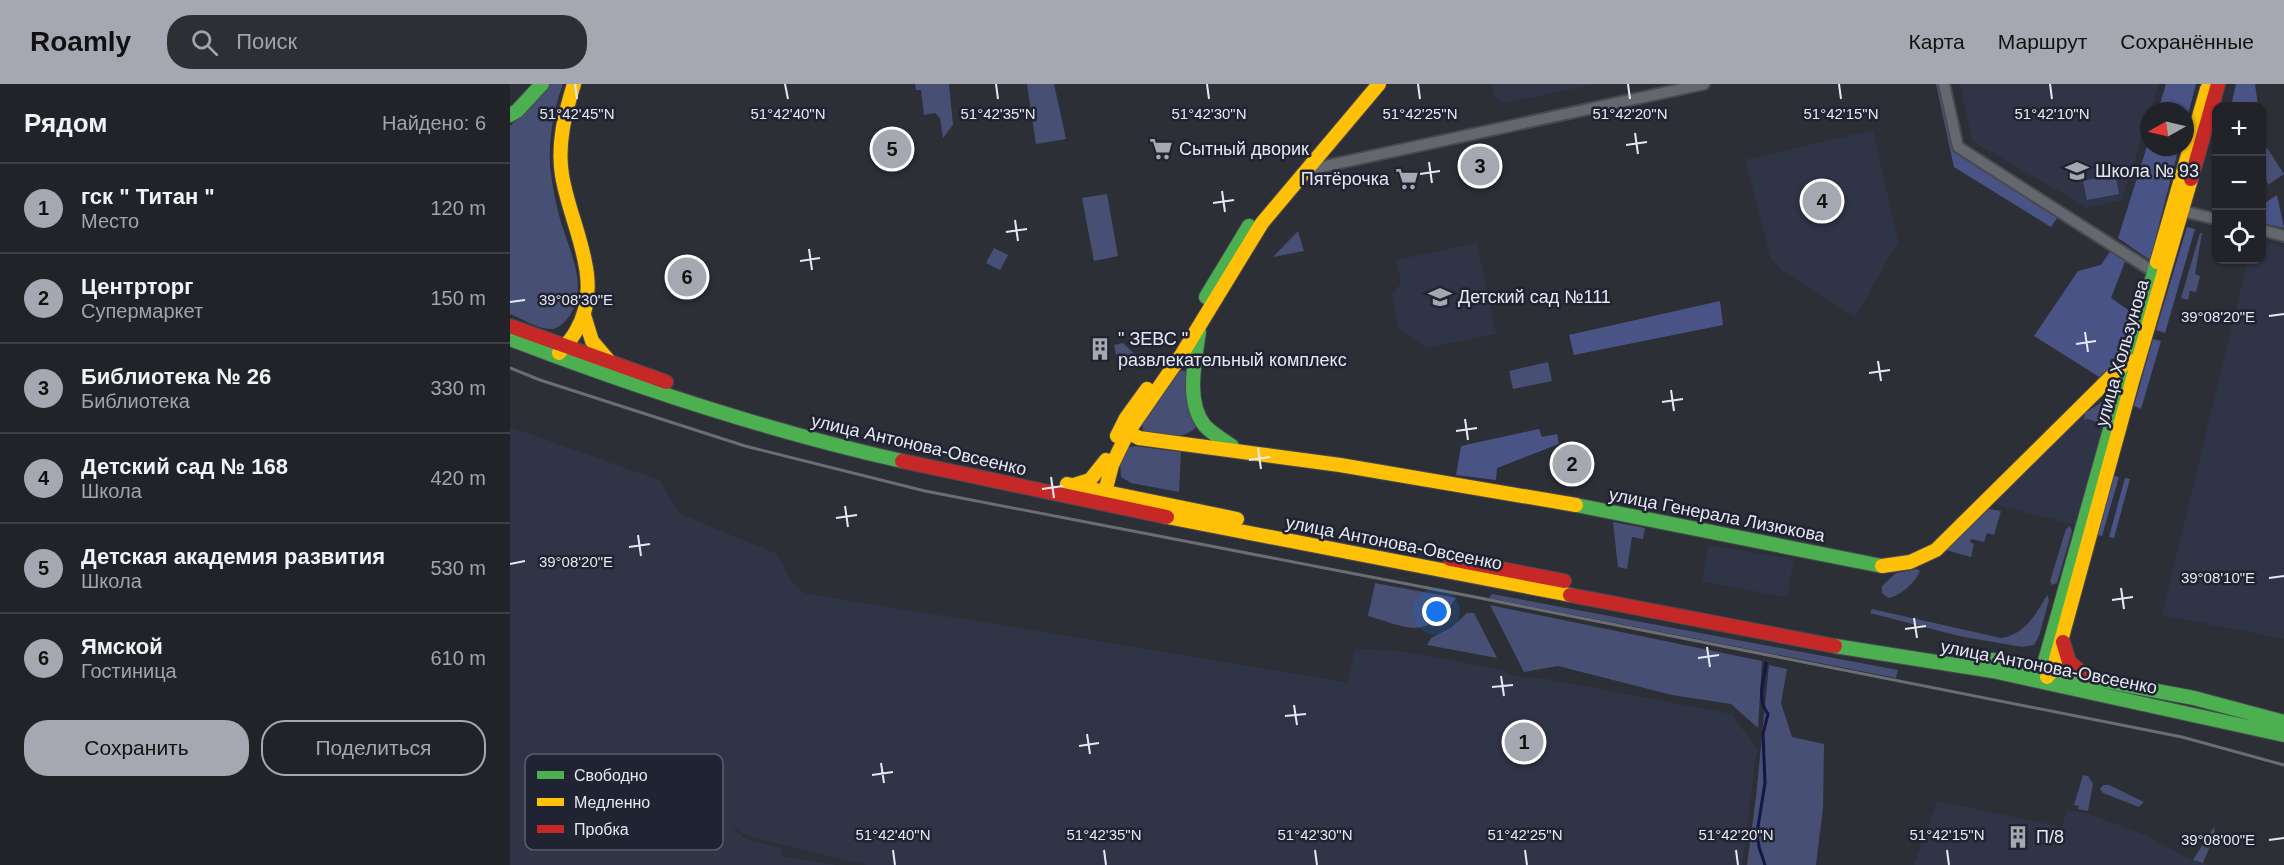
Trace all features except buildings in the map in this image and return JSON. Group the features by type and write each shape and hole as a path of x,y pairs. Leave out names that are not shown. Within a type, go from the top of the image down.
{"main road":[{"path":"510,115 517,111 542,84"},
{"path":"560,351 572,339 584,315 587,300 587,264 567,199 562,173 561,139 574,84"},
{"path":"1098,495 1109,463 1176,356 1230,255 1256,217 1367,84"},
{"path":"1072,485 1090,480 1109,463 1176,356 1200,325 1262,223 1379,84"},
{"name":"улица Хользунова","path":"2047,673 2127,381 2182,211 2209,84"},
{"name":"улица Хользунова","path":"2127,381 2128,360 2154,272 2201,126 2218,84"},
{"path":"584,315 589,338 596,350 611,363"},
{"path":"1181,443 1192,439 1199,431 1202,422 1196,404 1193,372 1200,325"},
{"name":"улица Антонова-Овсеенко","path":"510,326 607,376 826,444 1098,495 1836,646 2088,677 2194,698 2284,722"},
{"name":"улица Антонова-Овсеенко","path":"510,339 611,363 746,408 830,432 1072,485 1098,495 1125,496 1838,634 2018,663 2047,673 2284,735"},
{"path":"1176,356 1184,359 1193,372"},
{"path":"2105,384 2128,360"},
{"name":"улица Генерала Лизюкова","path":"1130,428 1181,443 1237,448 1579,506 1847,560 1894,566 1923,557 1936,550 2105,384 2127,381"},
{"name":"улица Генерала Лизюкова","path":"1202,422 1215,436 1237,448"},
{"path":"1109,463 1114,481 1125,496"},
{"name":"улица Хользунова","path":"2018,663 2033,657 2044,649 2058,632"},
{"name":"улица Хользунова","path":"2058,632 2066,659 2072,668 2088,677"}],"street":[{"path":"1307,170 1704,84"},
{"path":"1944,84 1958,147 2154,272"},
{"path":"2182,211 2212,218"},
{"path":"2266,231 2284,236"}],"shaded area":[{"path":"550,84 563,84 552,128 550,163 556,205 578,281 574,307 567,319 553,329 536,326 510,314 510,126 543,94"},
{"path":"915,84 949,84 953,125 943,138 940,118 935,113 924,115 921,90 916,90"},
{"path":"1027,84 1054,84 1066,139 1036,144"},
{"path":"1492,84 1595,84 1505,103 1495,99"},
{"path":"1936,84 1940,84 1955,149 2057,218 2051,227 1954,167"},
{"name":"Школа № 93","path":"1960,84 2159,84 2153,102 2140,102 2140,144 2122,200 2088,208 1972,141"},
{"path":"2166,84 2196,84 2191,102 2161,102"},
{"path":"2236,84 2255,84 2257,102 2232,102"},
{"path":"1873,130 1898,242 1855,317 1782,271 1771,258 1745,160"},
{"path":"2266,148 2284,174 2268,185 2266,179"},
{"path":"2144,156 2177,156 2150,260 2118,238"},
{"path":"2115,174 2119,194 2087,200 2083,181"},
{"path":"1107,194 1118,256 1094,261 1082,198"},
{"path":"2277,195 2284,228 2266,224 2266,202"},
{"path":"2187,227 2195,229 2165,333 2156,330"},
{"path":"1298,231 1304,251 1273,257"},
{"path":"2200,233 2202,233 2195,274 2200,276 2196,292 2190,291 2188,300 2181,298"},
{"path":"2266,242 2284,247 2284,639 2162,615 2247,264 2266,264"},
{"name":"Детский сад №111","path":"1477,243 1496,334 1428,348 1399,330 1392,295 1401,283 1396,260"},
{"path":"994,248 1008,255 1000,270 986,263"},
{"path":"2111,250 2126,259 2111,298 2134,314 2123,354 2101,378 2034,336 2078,271 2101,265"},
{"path":"1720,301 1723,325 1574,355 1569,335"},
{"path":"2153,339 2161,341 2141,409 2134,406"},
{"path":"1123,343 1147,366 1119,368 1114,345"},
{"path":"1548,362 1552,381 1513,389 1509,371"},
{"path":"1179,370 1189,372 1199,423 1188,433 1173,437 1157,436 1143,430 1142,422"},
{"path":"2102,401 2109,403 2111,410 2078,526 1994,504 2085,413"},
{"path":"2102,402 2108,404 2111,410 2101,427 2100,423 2084,420 2085,413"},
{"path":"510,427 659,480 680,514 777,554 791,580 804,593 1347,682 1355,649 1397,651 1501,669 1513,676 1547,679 1732,714 1757,750 1742,865 867,865 751,837 730,826 744,838 782,849 782,856 837,865 510,865"},
{"path":"1539,429 1542,437 1557,434 1559,444 1497,468 1496,480 1456,475 1461,446"},
{"path":"1134,446 1181,452 1179,492 1131,483 1121,477 1120,462 1127,448"},
{"path":"2114,476 2119,477 2102,536 2097,535"},
{"path":"2125,478 2130,479 2114,538 2109,537"},
{"path":"1989,509 2001,511 1994,535 1987,533 1984,542 1971,539 1970,542 1974,544 1971,557 1946,550"},
{"path":"1613,522 1645,528 1643,539 1632,537 1627,569 1618,567"},
{"path":"2070,526 2072,531 2057,583 2052,585 2050,581 2066,529"},
{"path":"1708,545 1794,559 1787,597 1702,582"},
{"path":"1917,569 1920,571 1918,575 1902,592 1888,598 1882,593 1882,586 1896,573"},
{"path":"1375,583 1456,598 1433,622 1421,627 1409,628 1368,616"},
{"path":"1492,594 1898,670 1896,678 1489,598"},
{"path":"2047,595 2049,600 2039,636 2034,645 2022,647 1959,636 1870,613 1872,609 2001,638 2017,633 2023,628 2034,616"},
{"path":"1490,605 1762,661 1758,728 1731,704 1672,695 1558,666 1524,672"},
{"path":"1467,613 1474,613 1497,658 1427,645 1431,638 1451,628"},
{"path":"1769,665 1787,669 1781,703 1792,737 1824,744 1823,808 1816,865 1747,865"},
{"path":"2083,775 2088,776 2093,784 2088,811 2078,809 2079,806 2074,805"},
{"path":"2103,785 2109,785 2144,802 2139,807 2103,793 2100,789"},
{"path":"1937,801 2062,827 2067,810 2088,814 2146,835 2187,858 2209,865 1914,865"},
{"path":"2214,827 2215,834 2203,863 2193,860"}],"waterway":[{"path":"1765,865 1757,833 1765,783 1763,734 1768,714 1764,708 1762,696 1766,663"}],"railway":[{"path":"510,368 540,380 745,446 925,491 2182,737 2284,765"}],"traffic: fast":[{"path":"510,115 517,111 542,84"},
{"path":"1206,297 1249,226"},
{"path":"2044,677 2043,668 2157,262"},
{"path":"1199,332 1193,380 1195,405 1205,426 1232,446"},
{"path":"510,339 606,375 704,407 802,436 902,461"},
{"path":"1576,505 1882,566"},
{"path":"1835,646 1993,671 2284,735"},
{"path":"1993,660 2194,698 2284,722"}],"traffic: slow":[{"path":"559,353 576,331 584,312 588,293 587,273 566,194 560,152 574,84"},
{"path":"1100,497 1105,492 1112,465 1128,432 1182,354 1262,223 1379,84"},
{"path":"2157,262 2207,89"},
{"path":"2047,677 2053,670 2132,382 2191,179"},
{"path":"584,315 592,341 609,361"},
{"path":"1882,566 1910,562 1936,550 2128,360"},
{"path":"1117,436 1126,418 1147,389"},
{"path":"1128,432 1139,438 1340,465 1576,505"},
{"path":"1074,485 1090,480 1106,460"},
{"path":"1067,484 1237,519"},
{"path":"1167,517 1570,595"}],"traffic: jam":[{"path":"2191,179 2218,84"},
{"path":"510,326 666,382"},
{"path":"902,461 1167,517"},
{"path":"1450,559 1564,581"},
{"path":"1570,595 1835,646"},
{"path":"2063,642 2069,662 2086,676"}],"place":[{"name":"Детская академия развития","path":"892,149"},
{"name":"Сытный дворик","path":"1161,149"},
{"name":"Библиотека № 26","path":"1480,166"},
{"name":"Школа № 93","path":"2077,171"},
{"name":"Пятёрочка","path":"1407,179"},
{"name":"Детский сад № 168","path":"1822,201"},
{"name":"Ямской","path":"687,277"},
{"name":"Детский сад №111","path":"1440,297"},
{"name":"\" ЗЕВС \" развлекательный комплекс","path":"1100,349"},
{"name":"Центрторг","path":"1572,464"},
{"name":"гск \" Титан \"","path":"1524,742"},
{"name":"П/8","path":"2018,837"}]}
